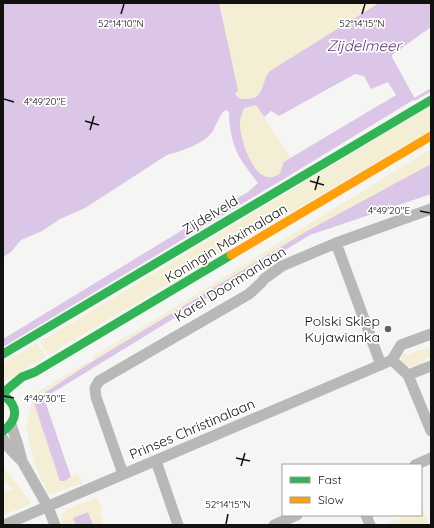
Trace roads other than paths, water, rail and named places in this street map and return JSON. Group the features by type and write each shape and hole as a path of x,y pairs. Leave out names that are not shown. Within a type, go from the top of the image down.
{"street":[{"name":"Zijdelveld","path":"3,354 431,100"},
{"name":"Koningin Máximalaan","path":"3,394 22,377 35,372 431,136"},
{"name":"Karel Doormanlaan","path":"123,474 96,396 96,388 99,381 248,294 264,279 282,266 336,243 431,208"},
{"path":"336,243 386,362 408,375 431,430"},
{"path":"386,362 401,345 431,334"},
{"name":"Prinses Christinalaan","path":"4,525 386,362"},
{"path":"408,375 431,366"},
{"name":"Koningin Máximalaan","path":"15,396 27,384 35,372"},
{"path":"3,394 15,396 15,416 7,428 17,442 22,461 48,507 55,525"},
{"path":"3,439 22,461"},
{"path":"418,464 431,458"},
{"path":"156,461 178,525"},
{"path":"274,525 295,516"}],"water":[{"name":"Zijdelmeer","path":"3,3 219,3 238,90 235,94 240,99 254,98 257,96 262,90 270,71 379,3 431,3 431,27 392,55 415,99 3,347 3,339 184,229 248,192 258,183 243,163 234,145 229,112 226,110 222,114 213,131 204,140 186,149 167,155 85,208 60,219 42,231 21,240 11,252 3,257","holes":["355,74 364,76 371,89 388,82 396,95 287,160 283,163 280,174 273,177 268,177 262,175 257,170 244,146 240,129 240,121 244,108 256,105 264,117 271,111 279,116"]},
{"path":"431,164 431,194 310,235 44,398 71,477 65,481 60,481 34,403 38,397 90,363 307,231"},
{"path":"88,512 93,525 76,525 73,518"}],"waterway":[{"path":"415,99 431,90"}],"place":[{"name":"Polski Sklep Kujawianka","path":"388,329"}]}
